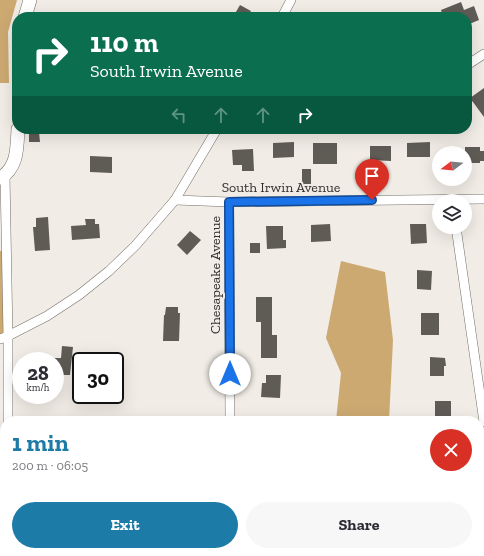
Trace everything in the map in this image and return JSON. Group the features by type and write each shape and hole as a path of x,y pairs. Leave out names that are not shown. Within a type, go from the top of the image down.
{"street":[{"path":"26,12 30,0"},
{"path":"285,12 291,0"},
{"path":"472,62 484,54"},
{"path":"8,416 4,338 2,176 10,170 14,163 18,134"},
{"path":"4,338 64,305 94,284 135,246 175,200 214,134"},
{"name":"South Irwin Avenue","path":"472,199 484,199"},
{"name":"South Irwin Avenue","path":"175,200 229,202 432,200"},
{"name":"Chesapeake Avenue","path":"229,202 230,416"},
{"path":"457,234 483,416"},
{"path":"474,352 484,352"}],"shaded area":[{"path":"0,0 17,0 14,12 12,12 8,32 9,83 0,83"},
{"path":"6,250 8,336 0,339 0,251"},
{"path":"341,261 385,272 393,340 389,416 337,416 341,373 326,338"}],"building":[{"path":"461,2 464,10 474,6 479,20 472,23 472,12 442,12 441,10"},
{"path":"240,5 251,11 250,12 236,12"},
{"path":"484,88 484,117 472,101 472,97"},
{"path":"29,134 39,134 40,142 29,142"},
{"path":"294,142 294,157 273,158 273,143"},
{"path":"430,142 430,157 407,157 407,143"},
{"path":"313,143 337,143 337,164 313,164"},
{"path":"370,146 391,146 391,161 370,160"},
{"path":"472,147 480,147 480,151 484,151 484,161 480,161 480,163 472,163"},
{"path":"253,149 254,171 242,171 242,165 233,165 232,150"},
{"path":"90,156 112,157 112,173 90,172"},
{"path":"302,169 311,169 311,185 302,185"},
{"path":"48,217 50,250 35,251 33,227 36,227 36,218"},
{"path":"85,219 95,219 95,224 99,224 100,238 72,240 71,226 86,225"},
{"path":"330,224 331,241 311,242 311,225"},
{"path":"410,224 426,224 427,243 411,244"},
{"path":"266,226 283,226 283,240 286,240 286,248 267,249"},
{"path":"190,231 201,240 187,255 177,245"},
{"path":"250,243 260,243 260,253 250,253"},
{"path":"417,270 432,271 431,290 417,289"},
{"path":"256,297 272,297 272,335 277,335 277,358 261,358 261,322 256,322"},
{"path":"166,307 178,307 178,313 180,313 179,341 163,341 164,315"},
{"path":"421,313 439,313 439,335 421,335"},
{"path":"62,346 73,347 70,375 64,375 64,352 62,352"},
{"path":"430,357 445,358 446,366 444,366 444,376 430,376"},
{"path":"266,375 281,375 280,398 261,397 262,383 266,383"},
{"path":"435,401 451,401 451,416 435,416"}],"route":[{"path":"230,374 229,202 372,200"}]}
